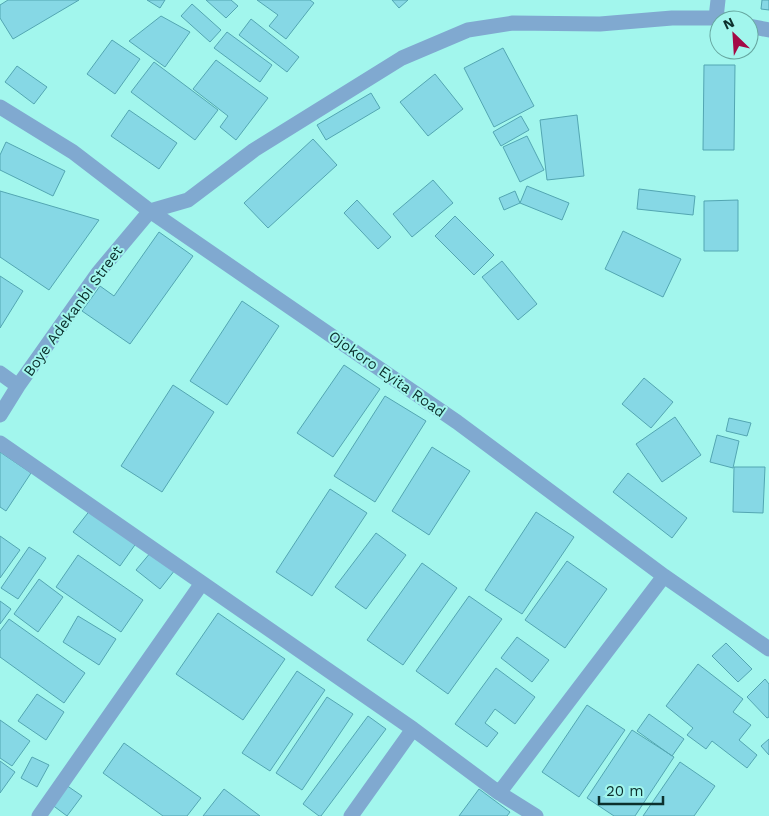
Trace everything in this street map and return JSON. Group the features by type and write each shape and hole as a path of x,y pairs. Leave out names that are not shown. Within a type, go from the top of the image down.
{"street":[{"path":"150,211 188,200 254,150 402,58 468,30 513,24 600,24 672,18 709,19"},
{"name":"Ojokoro Eyita Road","path":"0,107 73,152 150,211 457,422 664,576 769,649"},
{"name":"Boye Adekanbi Street","path":"0,415 18,386 98,273 150,211"},
{"path":"0,372 18,386"},
{"path":"0,443 413,729 499,793 536,816"},
{"path":"499,793 664,576"},
{"path":"39,816 202,583"},
{"path":"351,816 413,729"}],"building":[{"path":"8,0 79,0 13,39 0,18 0,5"},
{"path":"147,0 165,0 160,8"},
{"path":"206,0 231,0 238,6 226,18"},
{"path":"257,0 310,0 314,3 286,39 269,26 278,15"},
{"path":"392,0 408,0 399,8"},
{"path":"762,0 769,0 769,10 761,9"},
{"path":"192,4 221,30 210,42 181,16"},
{"path":"161,16 190,32 165,67 129,41"},
{"path":"251,19 299,57 287,72 239,35"},
{"path":"227,32 272,65 260,82 214,48"},
{"path":"112,40 140,59 115,94 87,74"},
{"path":"503,48 534,106 494,127 464,68"},
{"path":"216,60 268,98 236,140 220,127 228,116 193,89"},
{"path":"154,62 218,110 195,140 131,92"},
{"path":"704,65 735,65 734,150 703,150"},
{"path":"17,66 47,87 34,104 5,82"},
{"path":"435,74 463,109 428,136 400,102"},
{"path":"371,93 380,108 326,140 317,125"},
{"path":"129,110 177,143 159,169 111,136"},
{"path":"577,115 584,176 547,180 540,120"},
{"path":"521,116 529,130 501,146 493,132"},
{"path":"527,136 544,170 520,182 503,147"},
{"path":"313,139 337,165 268,228 244,203"},
{"path":"6,142 65,171 53,196 0,170 0,155"},
{"path":"433,180 453,203 412,237 393,214"},
{"path":"527,186 569,203 562,220 520,203"},
{"path":"639,189 695,196 693,215 637,209"},
{"path":"0,191 99,220 49,290 0,257"},
{"path":"515,191 520,203 504,210 499,198"},
{"path":"357,200 391,237 378,249 344,213"},
{"path":"738,200 738,251 704,251 704,201"},
{"path":"455,216 494,255 474,275 435,236"},
{"path":"623,231 681,259 663,297 605,269"},
{"path":"159,232 193,256 130,344 82,311 100,286 114,296"},
{"path":"502,261 537,304 518,320 482,277"},
{"path":"0,276 23,291 0,328"},
{"path":"242,301 279,326 227,405 190,381"},
{"path":"344,365 380,389 333,457 297,433"},
{"path":"644,378 673,402 651,428 622,404"},
{"path":"173,385 214,412 162,492 121,466"},
{"path":"385,396 426,421 375,502 334,476"},
{"path":"675,417 701,455 662,482 636,444"},
{"path":"729,418 751,423 747,436 726,431"},
{"path":"717,435 739,441 733,468 710,462"},
{"path":"432,447 470,471 429,535 392,511"},
{"path":"0,452 31,473 6,511 0,507"},
{"path":"734,467 765,467 763,513 733,512"},
{"path":"628,473 687,518 672,538 613,492"},
{"path":"330,489 367,513 312,596 276,572"},
{"path":"91,509 137,542 120,566 73,532"},
{"path":"536,512 574,537 522,614 485,590"},
{"path":"376,533 406,555 366,609 335,587"},
{"path":"0,536 20,550 0,578"},
{"path":"29,547 46,558 18,599 1,588"},
{"path":"151,552 175,570 160,589 136,570"},
{"path":"78,555 143,600 121,632 56,587"},
{"path":"567,561 607,589 565,648 525,620"},
{"path":"422,563 457,588 403,665 367,640"},
{"path":"39,579 63,597 38,632 14,614"},
{"path":"469,596 502,619 448,694 416,671"},
{"path":"0,601 11,609 0,624"},
{"path":"218,613 285,659 243,720 176,674"},
{"path":"78,616 116,639 99,665 63,642"},
{"path":"9,619 85,673 64,703 0,657 0,631"},
{"path":"517,637 549,660 532,682 501,658"},
{"path":"726,643 752,669 738,682 712,656"},
{"path":"698,664 743,699 733,712 751,725 739,740 757,755 747,768 712,741 706,749 687,735 693,728 666,706"},
{"path":"496,668 535,697 515,724 495,709 485,723 498,733 487,747 455,724"},
{"path":"297,671 325,690 270,771 242,753"},
{"path":"765,679 769,684 769,717 767,718 747,697"},
{"path":"37,694 64,712 46,740 18,721"},
{"path":"327,697 353,714 302,790 276,773"},
{"path":"587,705 625,730 579,797 542,772"},
{"path":"649,714 684,739 672,756 637,731"},
{"path":"368,716 386,729 321,816 319,816 303,804"},
{"path":"0,720 30,741 12,766 0,758"},
{"path":"632,730 674,757 635,816 614,816 587,798"},
{"path":"769,739 769,755 761,746"},
{"path":"124,743 201,798 187,816 163,816 103,773"},
{"path":"32,757 49,765 37,787 21,778"},
{"path":"0,761 15,772 0,793"},
{"path":"680,762 715,786 694,816 643,816"},
{"path":"66,785 82,796 67,816 51,804"},
{"path":"224,789 260,816 203,816"},
{"path":"479,789 510,812 507,816 459,816"}]}
